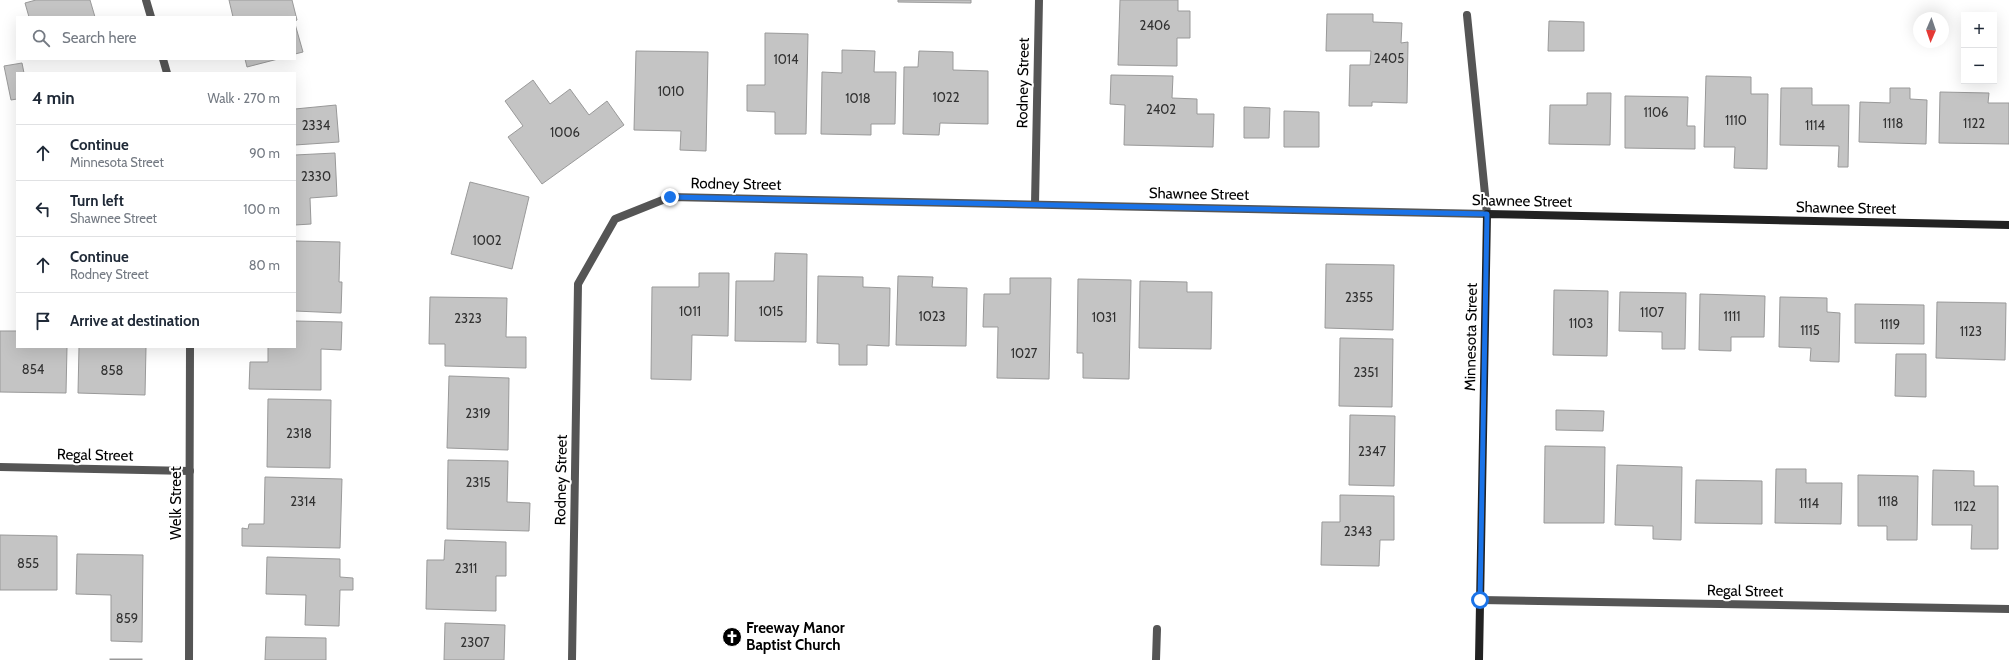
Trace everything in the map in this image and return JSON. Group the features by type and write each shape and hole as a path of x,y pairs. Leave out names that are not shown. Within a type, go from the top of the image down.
{"street":[{"path":"146,0 151,16"},
{"name":"Rodney Street","path":"572,660 578,284 616,219 670,197 1035,204 1039,0"},
{"name":"Minnesota Street","path":"1467,15 1487,214 1479,660"},
{"path":"163,60 167,72"},
{"name":"Shawnee Street","path":"1035,204 2009,225"},
{"name":"Welk Street","path":"190,348 190,660"},
{"name":"Regal Street","path":"0,467 190,471"},
{"name":"Regal Street","path":"1480,600 2009,609"},
{"path":"1156,660 1157,629"}],"building":[{"path":"36,0 90,0 95,16 29,16 25,3"},
{"path":"229,0 292,0 296,16 233,16"},
{"path":"898,0 971,0 971,3 898,2"},
{"path":"1120,0 1178,0 1178,11 1190,11 1190,38 1177,38 1177,66 1118,65"},
{"path":"1327,14 1373,14 1373,22 1402,23 1401,43 1408,42 1407,103 1372,102 1372,106 1349,106 1350,65 1370,65 1371,51 1326,51"},
{"path":"1549,21 1584,22 1584,51 1548,51"},
{"path":"296,28 303,52 296,54"},
{"path":"765,33 808,34 806,134 775,134 775,112 747,111 747,85 765,85"},
{"path":"842,50 875,51 874,72 896,72 895,124 871,124 871,135 821,134 822,72 842,73"},
{"path":"636,51 708,52 706,151 680,150 681,131 634,130"},
{"path":"919,51 953,52 953,70 988,71 988,124 940,123 939,135 903,134 904,67 918,67"},
{"path":"245,60 274,60 247,67"},
{"path":"22,63 24,72 16,72 16,99 11,100 4,66"},
{"path":"1111,75 1173,76 1172,98 1197,99 1197,114 1214,114 1213,147 1124,145 1125,105 1110,104"},
{"path":"1706,76 1751,77 1751,94 1768,94 1767,169 1734,168 1735,147 1704,147"},
{"path":"533,80 550,104 570,89 589,115 607,101 624,125 542,184 508,137 523,126 505,101"},
{"path":"1781,88 1812,88 1812,105 1849,105 1848,167 1838,167 1839,146 1780,145"},
{"path":"1890,88 1910,88 1910,99 1927,100 1926,144 1859,142 1860,102 1890,103"},
{"path":"1940,92 1989,93 1988,103 2009,103 2009,144 1939,143"},
{"path":"1587,93 1611,93 1610,145 1549,144 1550,105 1587,105"},
{"path":"1625,96 1688,97 1687,126 1695,126 1695,149 1625,148"},
{"path":"336,105 339,142 296,145 296,109"},
{"path":"1244,107 1270,108 1269,138 1244,138"},
{"path":"1284,111 1319,112 1319,147 1284,147"},
{"path":"335,153 337,196 310,198 311,224 296,225 296,155"},
{"path":"470,182 529,197 512,269 451,254"},
{"path":"296,241 340,242 339,282 342,282 341,313 296,311"},
{"path":"775,253 807,254 806,342 735,341 736,281 774,281"},
{"path":"1326,264 1394,265 1393,330 1325,328"},
{"path":"699,273 729,273 728,336 692,335 691,380 651,379 652,287 699,287"},
{"path":"818,276 863,277 863,287 890,288 889,346 867,345 867,365 839,365 839,344 817,343"},
{"path":"898,276 933,277 932,287 967,288 966,346 896,345"},
{"path":"1010,278 1051,278 1049,379 997,378 998,327 983,327 984,294 1010,294"},
{"path":"1078,279 1131,280 1129,379 1083,378 1083,353 1077,353"},
{"path":"1140,281 1187,282 1187,292 1212,292 1211,349 1139,348"},
{"path":"1554,290 1608,291 1607,356 1553,355"},
{"path":"1620,292 1686,293 1685,349 1662,349 1662,332 1619,331"},
{"path":"1700,294 1765,296 1764,337 1731,337 1731,351 1699,350"},
{"path":"430,297 507,298 506,337 526,337 526,368 445,366 445,344 429,344"},
{"path":"1780,297 1827,298 1827,312 1840,313 1839,362 1810,361 1811,348 1779,347"},
{"path":"1937,302 2006,303 2005,360 1936,358"},
{"path":"1855,304 1924,305 1924,344 1855,343"},
{"path":"296,321 342,322 341,350 321,349 321,390 249,389 250,362 268,362 268,348 296,348"},
{"path":"0,331 16,331 16,348 67,348 66,393 0,392"},
{"path":"1340,338 1393,339 1392,407 1339,406"},
{"path":"79,348 146,348 145,395 78,393"},
{"path":"1896,354 1926,354 1926,397 1895,396"},
{"path":"449,376 509,378 508,450 447,448"},
{"path":"268,399 331,400 330,468 267,467"},
{"path":"1556,410 1604,411 1603,431 1556,430"},
{"path":"1350,415 1395,416 1394,486 1349,485"},
{"path":"1545,446 1605,447 1604,523 1544,523"},
{"path":"448,460 508,461 507,502 530,503 529,531 447,529"},
{"path":"1617,465 1682,467 1681,540 1653,539 1653,526 1615,525"},
{"path":"1776,469 1806,469 1806,483 1842,483 1841,524 1775,523"},
{"path":"1933,470 1974,471 1974,486 1998,486 1998,549 1971,549 1972,525 1932,525"},
{"path":"1858,475 1918,476 1917,540 1887,540 1887,526 1858,526"},
{"path":"265,477 342,479 340,548 242,546 242,528 248,529 249,524 264,524"},
{"path":"1696,480 1762,481 1762,524 1695,523"},
{"path":"1340,495 1394,496 1394,540 1380,540 1379,566 1321,565 1322,522 1340,522"},
{"path":"0,535 57,536 57,590 0,590"},
{"path":"445,540 506,542 506,576 496,576 496,611 426,609 427,560 444,560"},
{"path":"77,554 143,555 142,642 111,641 111,595 76,594"},
{"path":"267,557 340,559 340,577 353,578 353,590 340,590 339,626 305,625 306,595 266,594"},
{"path":"445,623 505,625 504,660 444,660"},
{"path":"266,637 326,638 326,660 265,660"},
{"path":"142,659 142,660 110,660"}],"place":[{"name":"Freeway Manor Baptist Church","path":"732,637"}],"route":[{"path":"670,197 1487,214 1480,600"}]}
